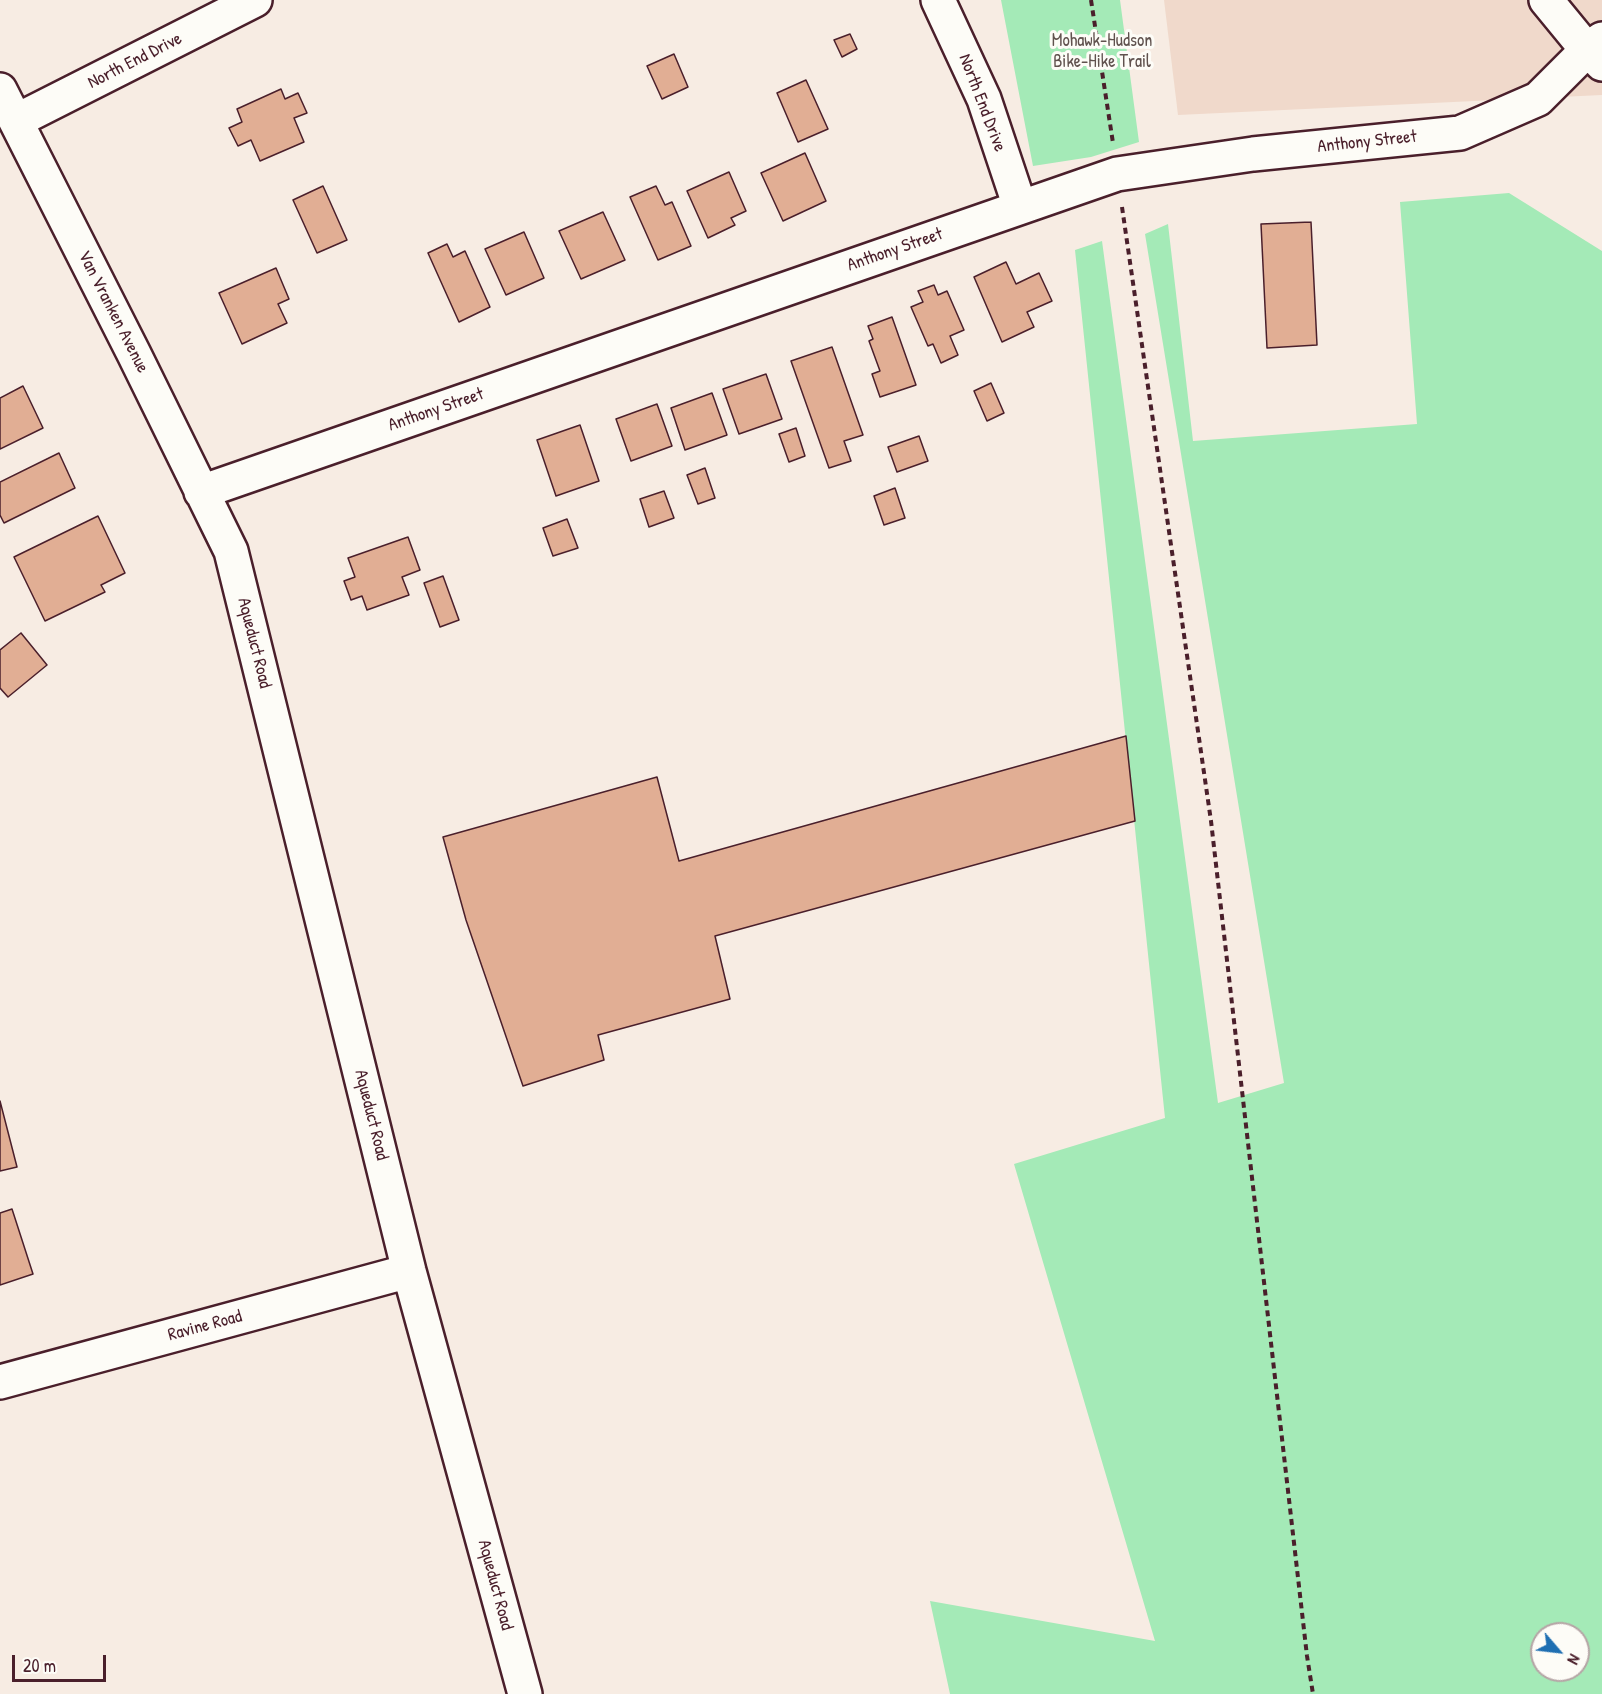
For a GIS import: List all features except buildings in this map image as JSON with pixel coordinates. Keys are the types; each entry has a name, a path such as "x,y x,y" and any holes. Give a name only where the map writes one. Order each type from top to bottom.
{"street":[{"name":"North End Drive","path":"16,121 255,0"},
{"name":"North End Drive","path":"938,0 984,99 1020,207"},
{"path":"1546,0 1597,51"},
{"name":"Anthony Street","path":"201,492 1118,174 1253,154 1460,133 1538,99 1597,51"},
{"name":"Van Vranken Avenue","path":"0,90 224,535"},
{"name":"Aqueduct Road","path":"224,535 231,551 409,1271 525,1694"},
{"name":"Ravine Road","path":"0,1382 409,1271"}],"path":[{"path":"1091,0 1114,153"},
{"path":"1122,202 1211,821 1313,1694"}],"shaded area":[{"path":"1164,0 1602,0 1602,95 1178,115"}],"green space":[{"name":"Mohawk-Hudson Bike-Hike Trail","path":"1001,0 1120,0 1139,142 1091,157 1033,166"},
{"path":"1509,193 1602,251 1602,1694 950,1694 930,1601 1155,1641 1014,1164 1165,1118 1075,250 1102,241 1218,1103 1284,1083 1145,234 1168,224 1193,441 1417,424 1400,202"}]}
